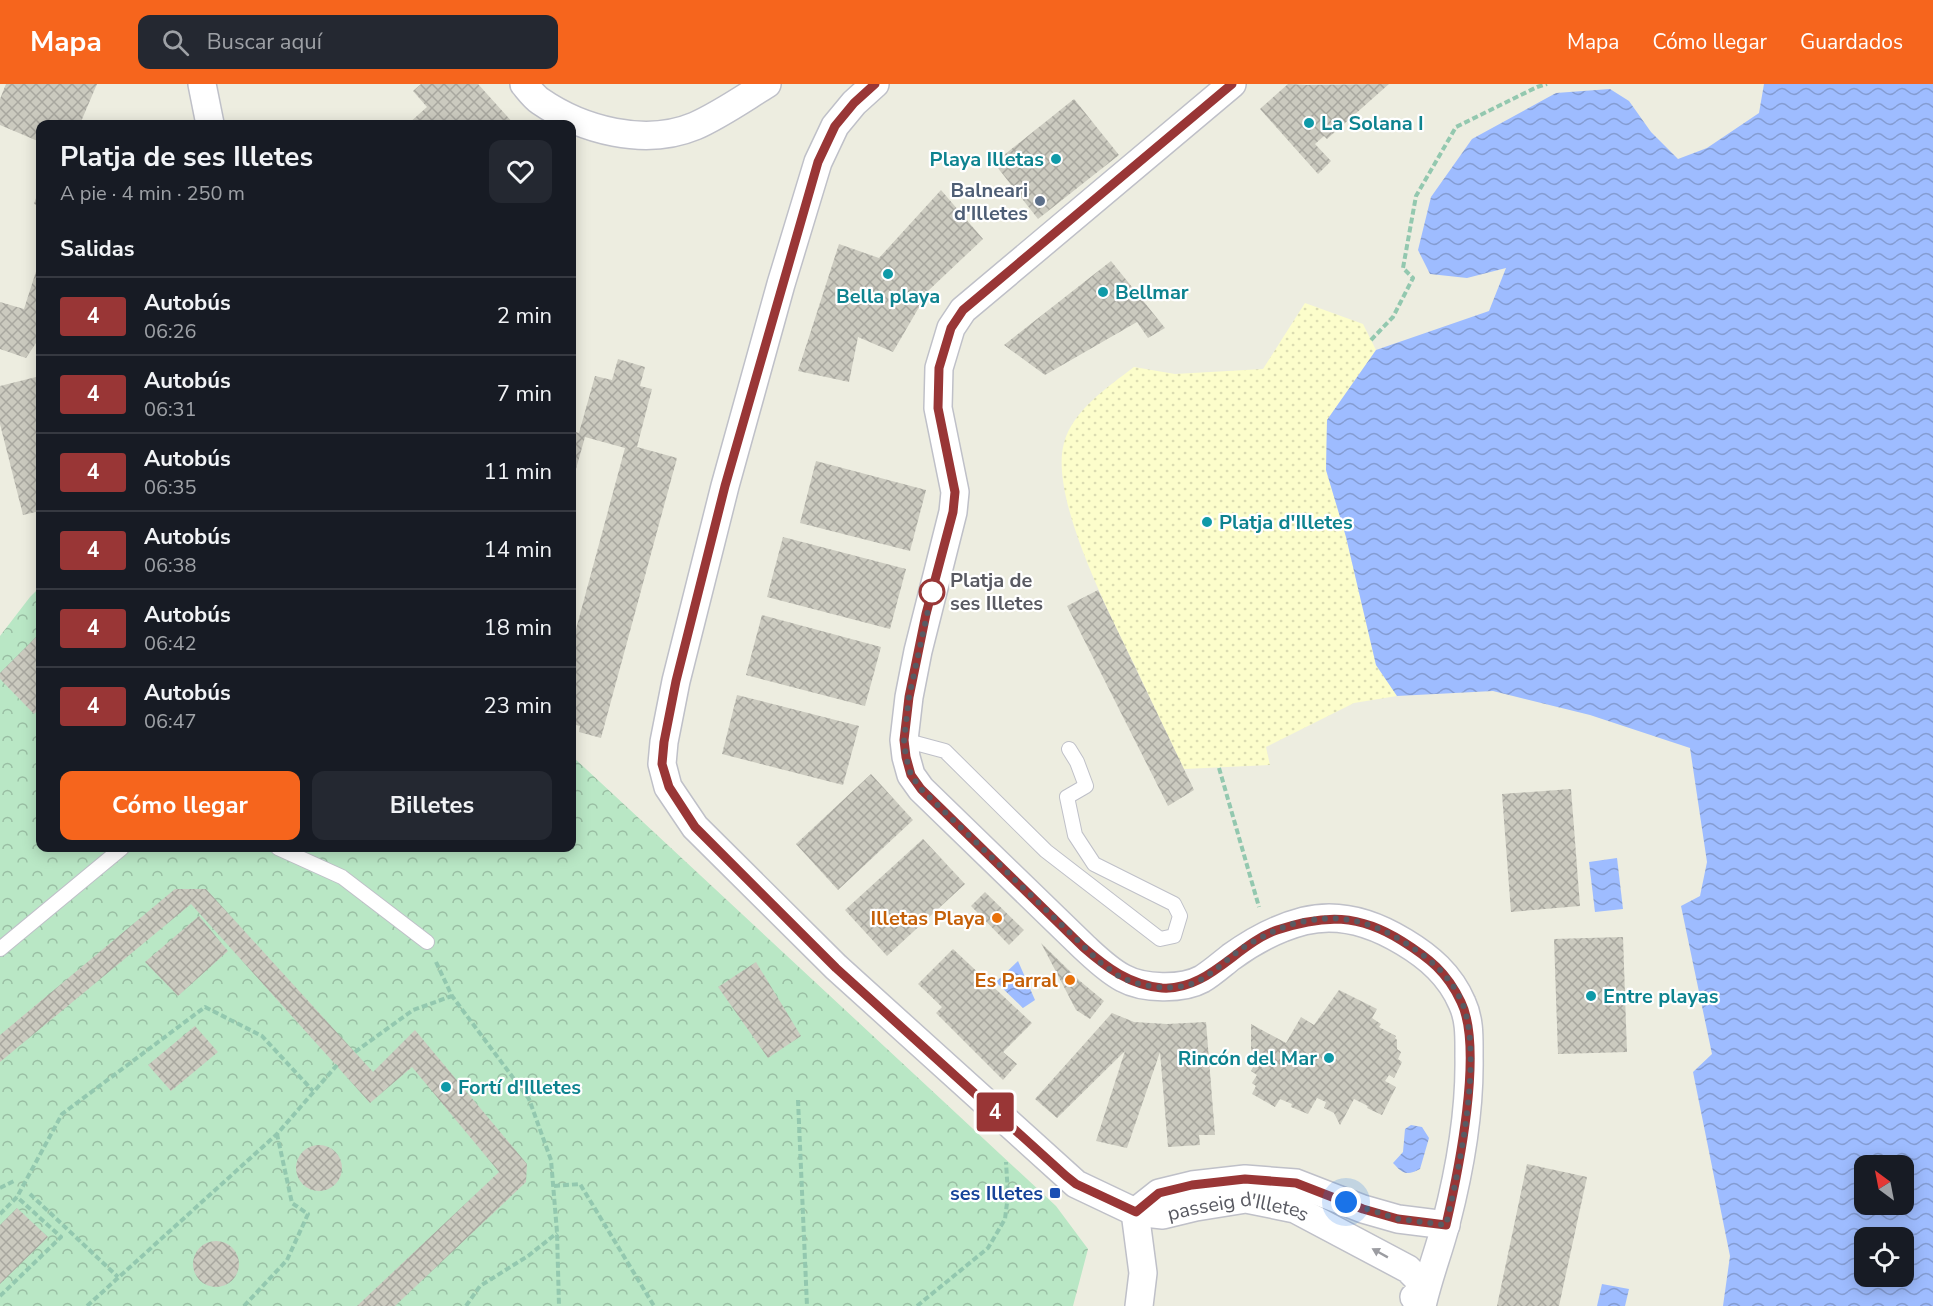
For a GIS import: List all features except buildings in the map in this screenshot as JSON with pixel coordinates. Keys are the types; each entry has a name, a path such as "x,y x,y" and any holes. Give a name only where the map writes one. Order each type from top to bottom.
{"street":[{"path":"202,84 209,120"},
{"path":"524,84 538,100 567,116 600,129 629,135 663,134 694,126 767,84"},
{"name":"passeig d'Illetes","path":"875,84 854,103 835,126 818,162 725,486 676,681 662,764 669,787 695,827 836,968 1076,1184 1136,1212 1163,1215 1196,1206 1246,1199 1295,1209 1408,1269 1424,1297"},
{"path":"1232,84 963,310 951,328 939,368 938,408 955,492 953,512 920,642 909,697 904,740 906,757 911,775 921,789 1083,947 1102,964 1125,979 1163,988 1188,985 1202,979 1245,947 1274,931 1305,921 1332,918 1360,921 1388,932 1422,953 1439,968 1462,1003 1469,1023 1470,1077 1465,1124 1446,1225 1424,1297 1404,1306"},
{"name":"passeig d'Illetes","path":"1136,1212 1159,1193 1192,1185 1245,1179 1296,1183 1363,1209 1398,1219 1446,1225"},
{"path":"1136,1212 1143,1273 1139,1306"}],"lane":[{"path":"904,740 945,751 1046,851 1160,939 1174,936 1180,916 1174,904 1094,864 1075,835 1067,797 1086,786 1077,762 1069,749"},
{"path":"0,949 117,852"},
{"path":"287,852 342,877 427,942"}],"path":[{"path":"1371,340 1394,317 1413,278 1403,268 1416,196 1456,127 1547,84"},
{"path":"1219,768 1260,910"},
{"path":"427,942 452,996 529,1099 551,1160 557,1232 559,1306"},
{"path":"355,1052 413,1010 452,996"},
{"path":"0,1214 17,1197 62,1114 205,1007 262,1035 313,1091"},
{"path":"87,1306 277,1134 337,1065"},
{"path":"798,1100 807,1306"},
{"path":"244,1306 287,1260 308,1214 292,1203 277,1134"},
{"path":"917,1306 988,1248 1005,1219 1008,1195 1006,1156"},
{"path":"0,1188 16,1180"},
{"path":"554,1186 580,1184 654,1306"},
{"path":"30,1194 118,1277"},
{"path":"0,1296 61,1237 17,1197"},
{"path":"466,1306 480,1286 528,1256 557,1232"}],"green space":[{"name":"Fortí d'Illetes","path":"36,591 36,852 576,852 576,760 1056,1206 1088,1249 1073,1306 0,1306 0,636"}],"sand":[{"name":"Platja d'Illetes","path":"1305,303 1363,324 1376,350 1327,420 1326,470 1346,537 1376,665 1397,696 1354,703 1266,747 1270,765 1184,769 1110,615 1084,554 1065,493 1062,466 1064,443 1075,420 1083,410 1134,367 1175,374 1263,369"}],"water":[{"path":"1764,84 1933,84 1933,1306 1723,1306 1730,1256 1693,1072 1712,1054 1681,906 1700,896 1707,862 1690,748 1590,715 1493,691 1397,696 1376,665 1346,537 1326,470 1327,420 1376,350 1489,311 1506,268 1467,278 1430,274 1418,250 1431,197 1472,139 1556,93 1610,89 1629,101 1651,132 1678,159 1707,148 1759,113"},
{"path":"1617,858 1623,909 1595,912 1589,862"},
{"path":"1018,961 1035,1000 1023,1008 996,982"},
{"path":"1411,1125 1422,1127 1429,1138 1420,1169 1408,1173 1403,1172 1393,1163 1403,1152 1405,1129"},
{"path":"1602,1284 1629,1289 1625,1306 1597,1306"}],"bus line":[{"name":"4","path":"875,84 854,103 835,126 818,162 781,284 725,486 676,681 662,764 669,787 695,827 836,968 1076,1184 1136,1212 1159,1193 1192,1185 1245,1179 1296,1183 1363,1209 1398,1219 1446,1225 1464,1133 1470,1077 1469,1023 1452,985 1439,968 1422,953 1388,932 1360,921 1332,918 1305,921 1274,931 1245,947 1202,979 1188,985 1163,988 1125,979 1102,964 1083,947 921,789 911,775 906,757 904,740 909,697 926,614 953,512 955,492 938,408 939,368 951,328 963,310 1232,84"}],"place":[{"name":"La Solana I","path":"1309,123"},
{"name":"Playa Illetas","path":"1056,159"},
{"name":"Balneari d'Illetes","path":"1040,201"},
{"name":"Bella playa","path":"888,274"},
{"name":"Bellmar","path":"1103,292"},
{"name":"Platja d'Illetes","path":"1207,522"},
{"name":"Platja de ses Illetes","path":"932,592"},
{"name":"Illetas Playa","path":"997,918"},
{"name":"Es Parral","path":"1070,980"},
{"name":"Entre playas","path":"1591,996"},
{"name":"Rincón del Mar","path":"1329,1058"},
{"name":"Fortí d'Illetes","path":"446,1087"},
{"name":"ses Illetes","path":"1055,1193"}],"route":[{"path":"932,592 909,697 904,740 911,775 921,789 1102,964 1125,979 1163,988 1188,985 1202,979 1245,947 1274,931 1305,921 1332,918 1360,921 1388,932 1422,953 1439,968 1452,985 1469,1023 1470,1077 1464,1133 1446,1225 1398,1219 1346,1202"}]}
